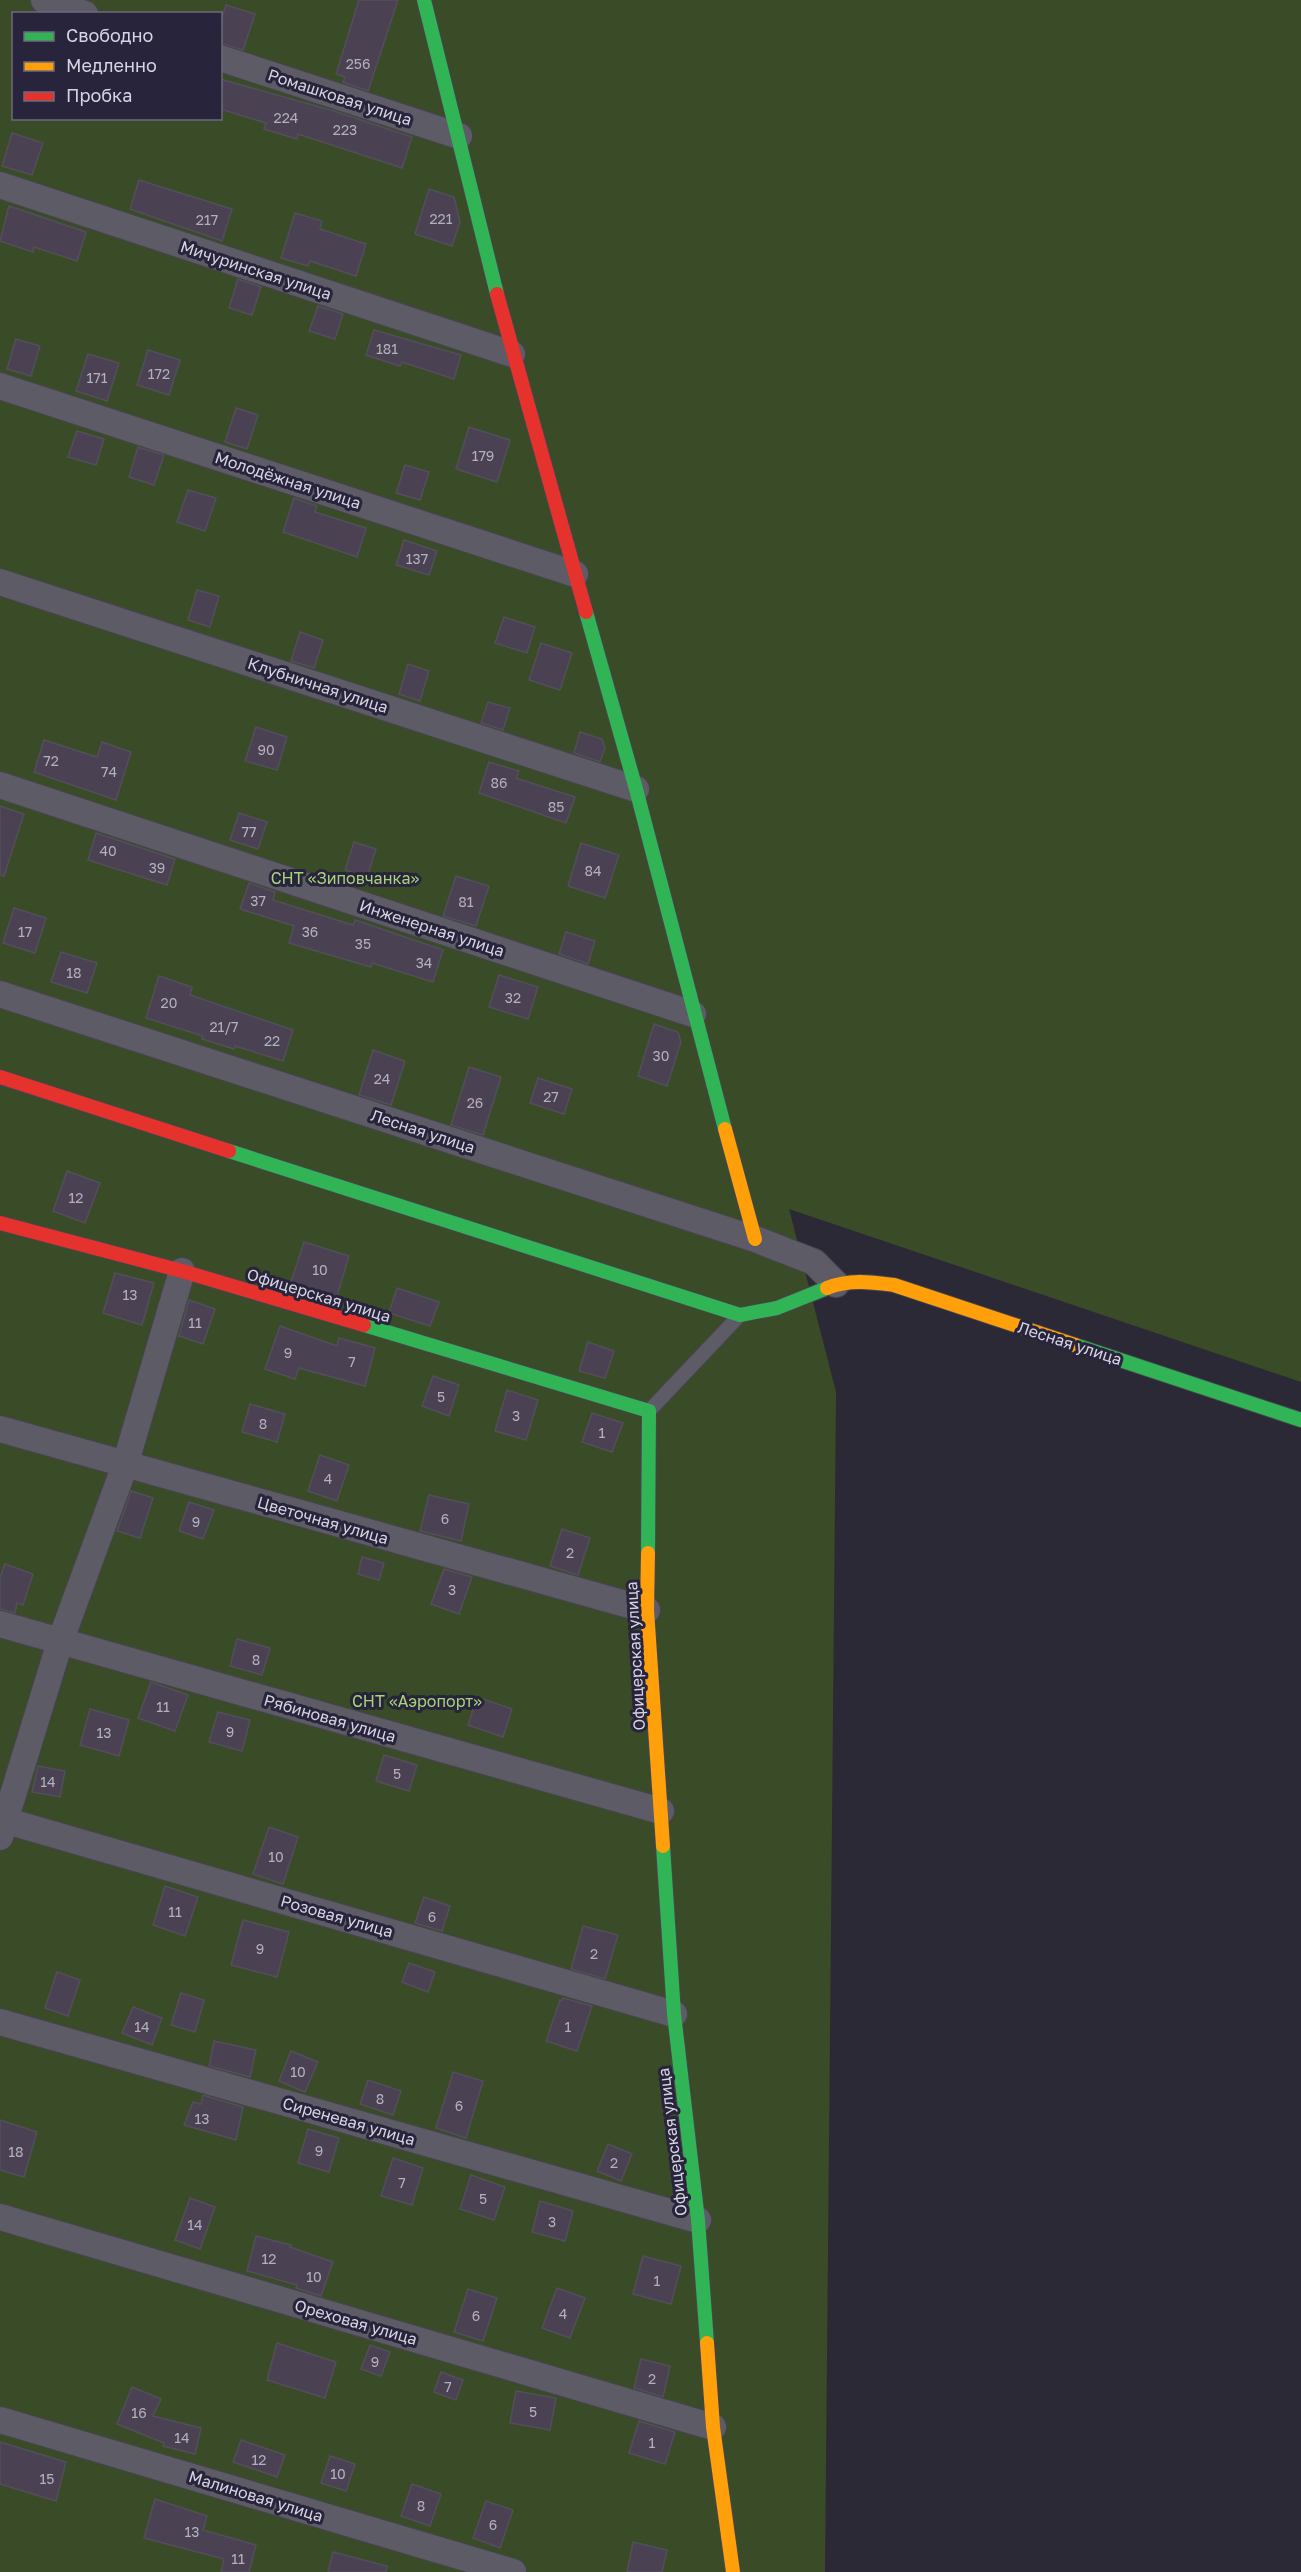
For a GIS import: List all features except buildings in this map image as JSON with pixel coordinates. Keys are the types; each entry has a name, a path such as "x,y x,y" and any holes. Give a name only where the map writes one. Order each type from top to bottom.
{"street":[{"path":"44,0 79,12"},
{"path":"424,0 512,354 636,789 693,1014 755,1239"},
{"name":"Ромашковая улица","path":"222,59 459,136"},
{"name":"Мичуринская улица","path":"0,185 512,354"},
{"name":"Молодёжная улица","path":"0,386 575,574"},
{"name":"Клубничная улица","path":"0,582 636,789"},
{"name":"Инженерная улица","path":"0,785 693,1014"},
{"name":"Лесная улица","path":"0,994 755,1239 814,1262 837,1284"},
{"name":"Лесная улица","path":"0,1077 740,1315 777,1308 837,1284 865,1281 894,1285 1301,1420"},
{"name":"Офицерская улица","path":"0,1223 182,1271 650,1411 647,1610 674,2014 698,2220 713,2427 733,2572"},
{"path":"2,1826 60,1642 125,1465 182,1271"},
{"name":"Цветочная улица","path":"0,1429 647,1610"},
{"name":"Рябиновая улица","path":"0,1624 661,1811"},
{"name":"Розовая улица","path":"2,1826 674,2014"},
{"name":"Сиреневая улица","path":"0,2022 698,2220"},
{"name":"Ореховая улица","path":"0,2217 713,2427"},
{"name":"Малиновая улица","path":"0,2420 513,2572"}],"lane":[{"path":"650,1411 740,1315"}],"green space":[{"path":"0,0 1301,0 1301,1382 789,1209 836,1392 825,2572 0,2572"}],"traffic: fast":[{"path":"424,0 497,294"},
{"path":"586,612 636,789 725,1129"},
{"path":"229,1151 740,1315 777,1308 827,1288"},
{"path":"364,1325 649,1411 648,1553"},
{"path":"1075,1345 1301,1420"},
{"path":"663,1846 674,2014 698,2220 707,2343"}],"traffic: slow":[{"path":"725,1129 755,1239"},
{"path":"827,1288 852,1282 894,1285 1075,1345"},
{"path":"648,1553 647,1610 663,1846"},
{"path":"707,2343 713,2427 733,2572"}],"traffic: jam":[{"path":"497,294 586,612"},
{"path":"0,1077 229,1151"},
{"path":"0,1223 182,1271 364,1325"}],"park label":[{"name":"СНТ «Зиповчанка»","path":"345,878"},
{"name":"СНТ «Аэропорт»","path":"417,1701"}]}
